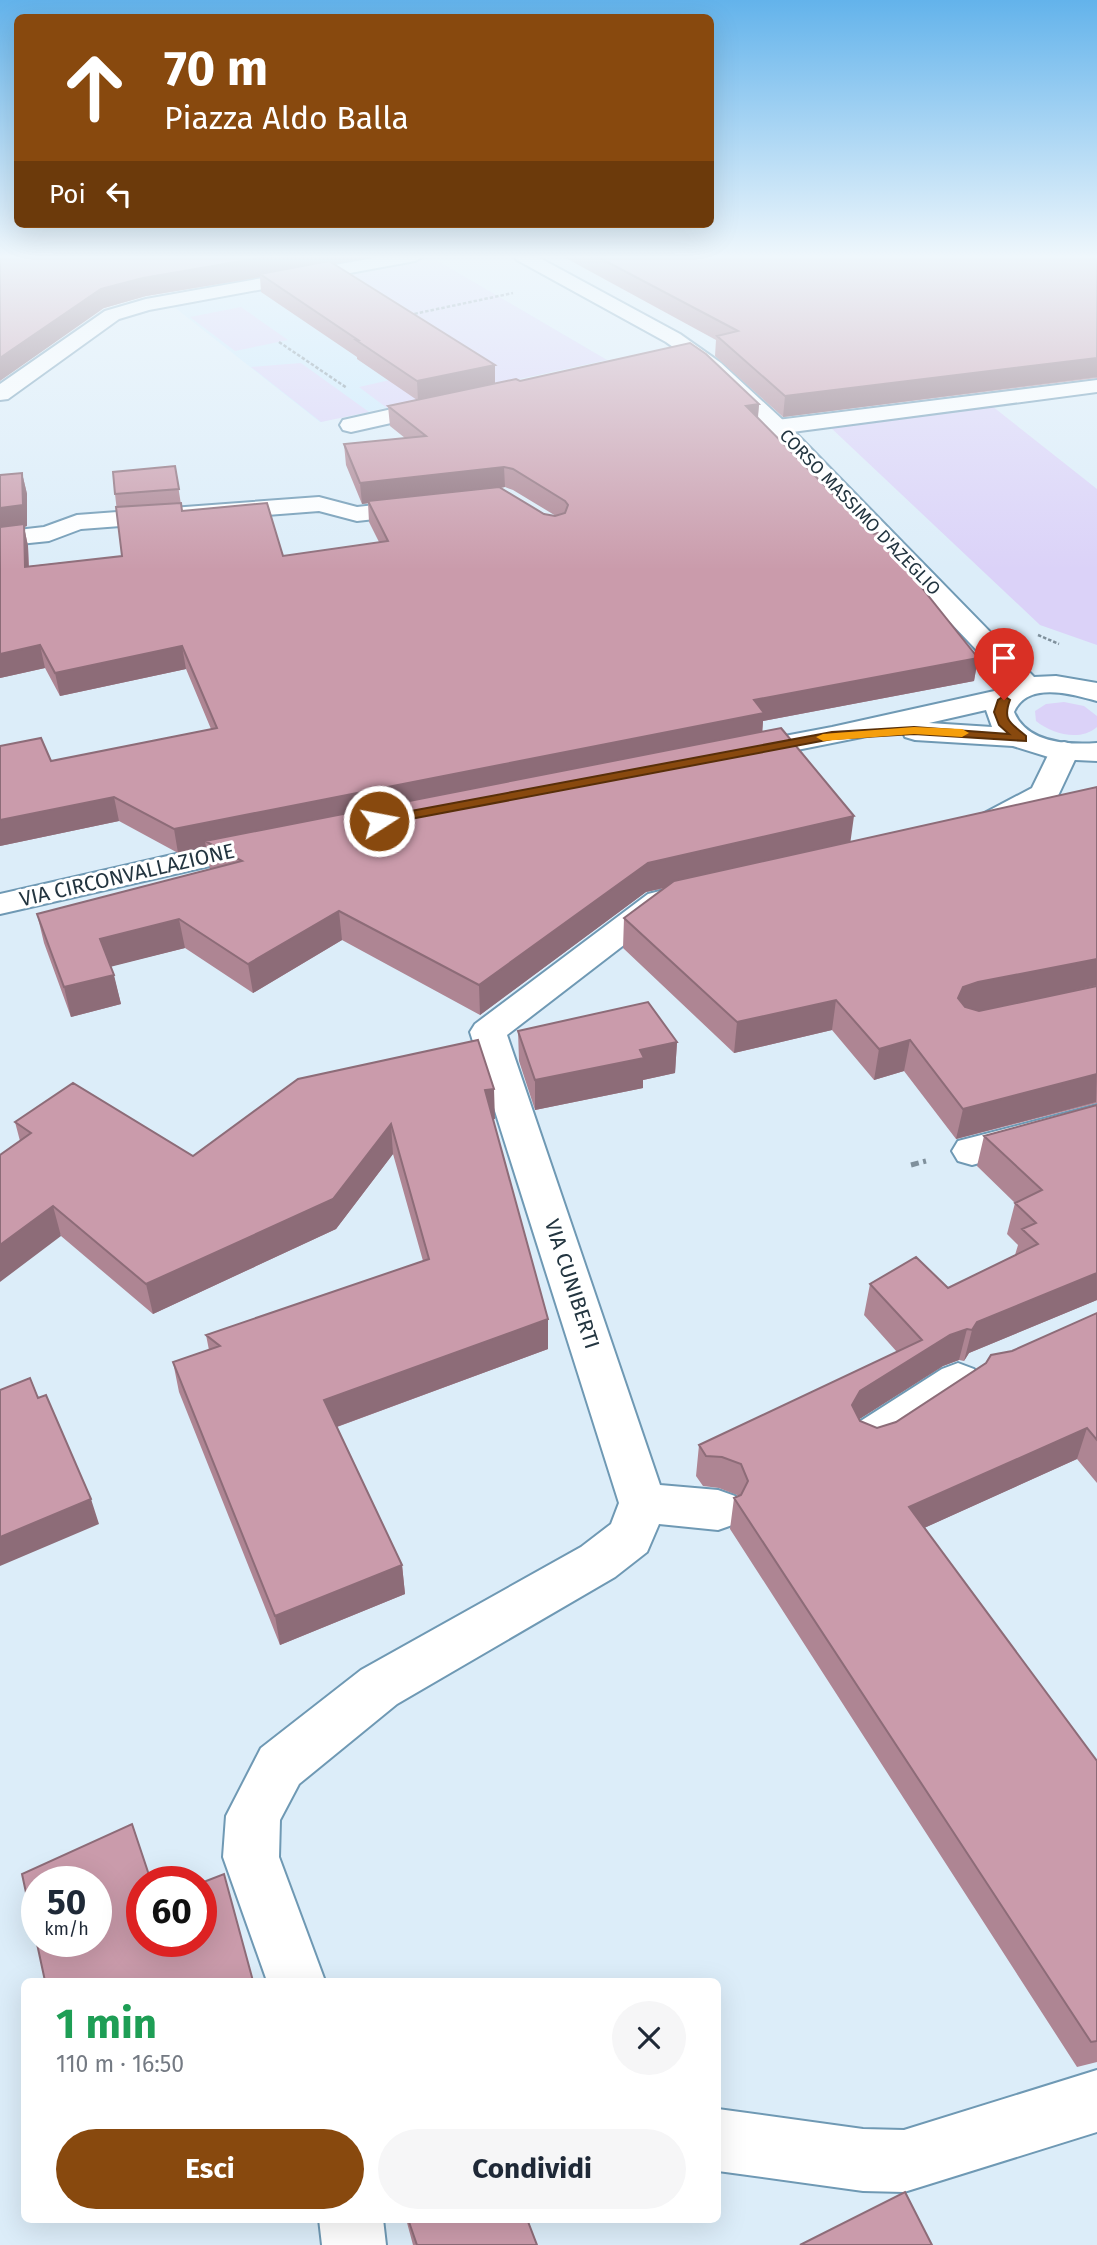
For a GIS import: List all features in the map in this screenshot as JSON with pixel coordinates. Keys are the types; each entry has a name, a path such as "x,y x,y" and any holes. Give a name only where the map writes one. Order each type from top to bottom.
{"street":[{"path":"0,394 48,361"},
{"name":"CORSO MASSIMO D'AZEGLIO","path":"704,361 777,427 964,619 1017,692"},
{"path":"777,427 1097,386"},
{"path":"351,425 456,402"},
{"path":"0,539 49,534 76,522 319,504 357,514 437,505"},
{"name":"CORSO MASSIMO D'AZEGLIO","path":"964,619 1085,689"},
{"path":"712,757 832,736 1017,692 1085,689"},
{"path":"1017,692 1001,705 1001,717 1008,729 1022,738"},
{"path":"832,736 914,731 1022,738 1064,751 1097,752"},
{"path":"958,833 992,824 1045,793 1064,751"},
{"name":"VIA CIRCONVALLAZIONE","path":"0,904 283,841"},
{"name":"VIA CUNIBERTI","path":"643,1503 488,1032 660,901 700,892"},
{"path":"972,1151 1097,1118"},
{"path":"872,1437 982,1369"},
{"path":"295,1978 251,1857 253,1815 280,1766 379,1687 598,1562 630,1537 643,1503 718,1510"},
{"path":"721,2140 863,2160 904,2161 1097,2101"},
{"path":"351,2223 354,2245"}],"path":[{"path":"307,361 348,389"}],"shaded area":[{"path":"242,361 603,361 320,422"},
{"path":"456,361 603,361 387,408 359,387 461,364"},
{"path":"301,363 369,412 321,422 251,367"},
{"path":"992,406 1097,489 1097,645 1040,625 829,426"},
{"path":"1064,702 1084,706 1097,716 1097,727 1090,732 1074,735 1058,733 1036,721 1035,711 1046,704"}],"building":[{"path":"387,361 488,361 495,365 417,381"},
{"path":"611,361 713,361 759,404 746,406 874,534 878,533 978,658 754,700 764,713 174,829 114,797 0,820 0,746 41,738 51,761 217,728 182,646 55,673 40,645 0,654 0,527 24,524 25,567 122,556 116,507 181,503 182,511 267,503 283,556 388,541 368,501 499,487 544,514 555,516 565,513 568,505 565,501 513,469 504,467 360,483 344,444 426,436 388,406 516,379 520,381"},
{"path":"745,361 1074,361 785,396"},
{"path":"175,466 179,489 115,494 113,472"},
{"path":"22,473 23,505 0,508 0,475"},
{"path":"781,728 854,816 648,863 479,985 339,911 248,964 179,919 100,939 114,975 64,987 37,914 242,861 205,841"},
{"path":"1097,787 1097,959 978,982 963,987 958,998 965,1007 979,1011 1097,986 1097,1074 963,1109 910,1040 879,1049 836,1000 737,1022 624,918 674,881"},
{"path":"648,1002 677,1042 640,1050 644,1058 535,1080 518,1031"},
{"path":"478,1040 494,1089 485,1090 548,1319 324,1400 402,1565 275,1616 173,1362 220,1346 206,1335 429,1259 391,1124 333,1199 146,1284 53,1206 0,1245 0,1155 31,1133 15,1122 73,1083 193,1156 298,1079"},
{"path":"1097,1105 1097,1273 977,1322 972,1330 950,1335 860,1391 852,1405 860,1421 877,1428 896,1422 986,1363 991,1355 1012,1351 1097,1313 1097,1440 1087,1428 909,1507 1097,1761 1097,2041 1091,2042 734,1498 741,1495 748,1481 741,1464 722,1457 706,1456 699,1445 922,1340 870,1284 916,1257 948,1288 1038,1244 1022,1229 1036,1223 1015,1203 1042,1190 984,1136"},
{"path":"30,1378 38,1398 46,1395 91,1499 0,1537 0,1390"},
{"path":"132,1824 146,1866 126,1866 126,1957 217,1957 217,1877 224,1874 252,1978 44,1978 40,1957 112,1957 112,1866 40,1866"},
{"path":"905,2192 932,2245 800,2245"},
{"path":"409,2223 529,2223 537,2245 417,2245"}],"slow traffic":[{"path":"823,737 914,731 962,733"}],"route":[{"path":"379,821 832,736 914,731 1022,738 1008,729 1003,722 1000,712 1004,700"}]}
